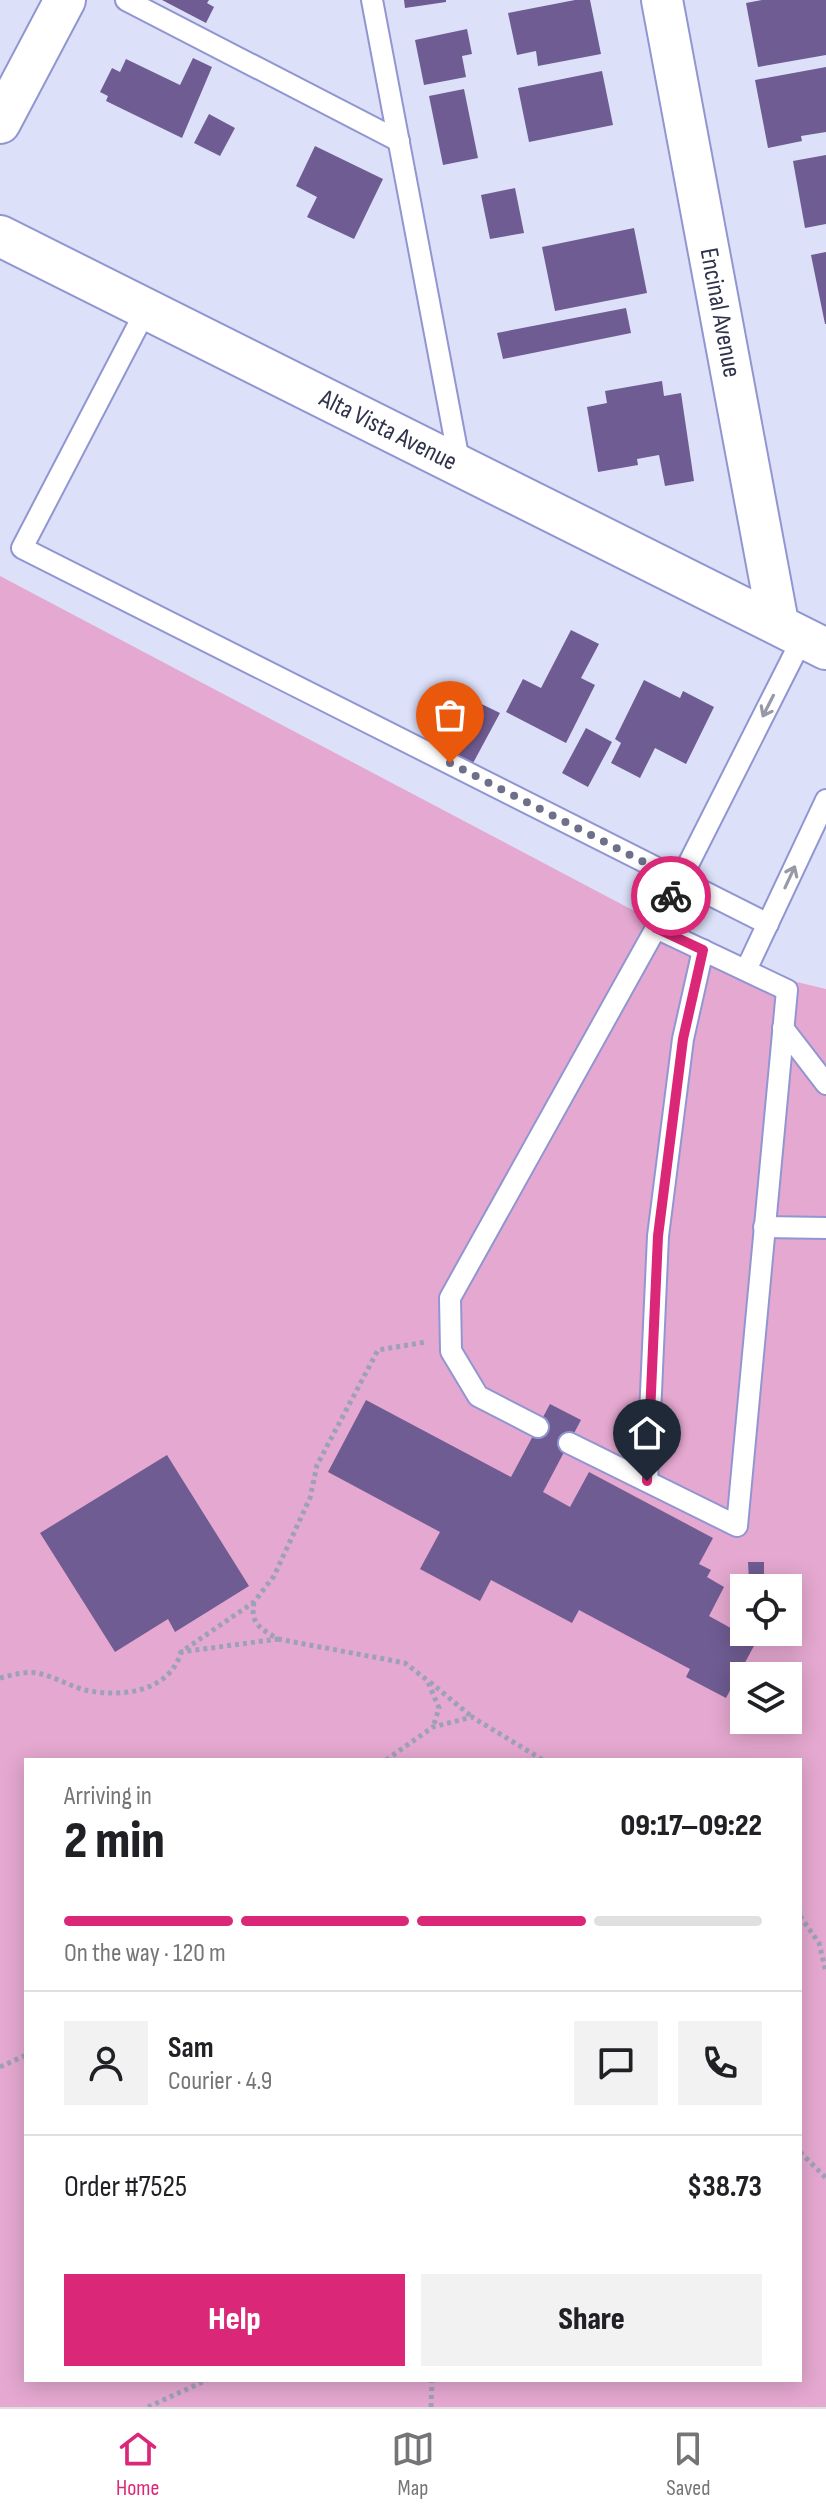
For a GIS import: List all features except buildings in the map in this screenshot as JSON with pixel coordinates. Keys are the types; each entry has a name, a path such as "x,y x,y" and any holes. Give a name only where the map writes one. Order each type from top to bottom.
{"street":[{"path":"0,123 65,0"},
{"name":"Encinal Avenue","path":"662,0 802,636"},
{"name":"Alta Vista Avenue","path":"0,236 802,636"}],"lane":[{"path":"126,0 399,141"},
{"path":"372,0 460,466"},
{"path":"146,310 22,548 768,924"},
{"path":"538,1427 478,1396 451,1351 450,1298 656,928 802,636"},
{"path":"746,970 826,800"},
{"path":"569,1443 737,1526 787,990 656,928"},
{"path":"647,1481 658,1236 683,1039 703,950"},
{"path":"783,1028 826,1084"},
{"path":"764,1227 826,1228"}],"path":[{"path":"0,1678 36,1672 83,1689 141,1690 153,1687 170,1674 181,1652 254,1602 274,1576 310,1498 317,1465 378,1350 451,1338"},
{"path":"254,1602 251,1616 255,1625 278,1639"},
{"path":"181,1652 278,1639 405,1663 472,1717 540,1758"},
{"path":"427,1680 439,1708 433,1727"},
{"path":"389,1758 433,1727 472,1717"},
{"path":"802,1919 819,1943 826,1972"},
{"path":"0,2067 24,2056"},
{"path":"802,2154 826,2178"},
{"path":"148,2407 203,2382"},
{"path":"431,2407 432,2382"}],"shaded area":[{"path":"0,576 746,970 826,989 826,2407 0,2407"}],"way so far":[{"path":"450,763 679,880 671,896"}],"route":[{"path":"647,1481 655,1366 658,1236 683,1039 703,950 656,928 671,896"}]}
